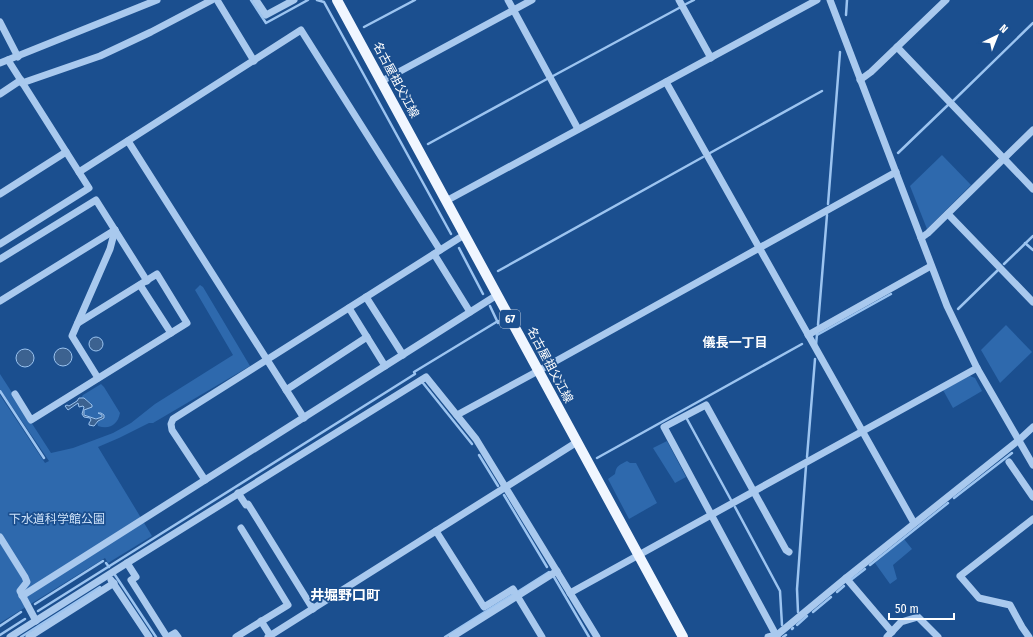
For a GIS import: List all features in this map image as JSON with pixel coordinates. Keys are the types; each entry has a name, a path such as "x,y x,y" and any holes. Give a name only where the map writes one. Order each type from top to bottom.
{"main road":[{"name":"名古屋祖父江線","path":"337,0 683,637"}],"street":[{"path":"0,63 157,0"},
{"path":"0,94 21,82 100,56 151,32 212,0"},
{"path":"217,0 254,61"},
{"path":"256,0 266,15 294,0"},
{"path":"508,0 578,129"},
{"path":"382,81 532,0"},
{"path":"680,0 711,58"},
{"path":"446,201 817,0"},
{"path":"830,0 947,306 977,368 1033,465"},
{"path":"860,80 871,72 946,0"},
{"path":"0,22 18,57"},
{"path":"79,172 301,30 437,252 470,312"},
{"path":"897,47 1033,189"},
{"path":"0,244 89,188 8,60"},
{"path":"666,82 914,523"},
{"path":"921,238 948,214 1033,130"},
{"path":"128,141 304,418"},
{"path":"0,194 66,152"},
{"path":"457,415 896,172"},
{"path":"0,259 96,200 115,230 171,333"},
{"path":"948,214 1033,302"},
{"path":"0,302 115,230"},
{"path":"98,378 72,336 110,249 115,230"},
{"path":"204,480 172,430 171,424 173,419 464,235"},
{"path":"808,335 931,266"},
{"path":"15,394 31,420 187,323 157,274 78,323"},
{"path":"22,596 497,295"},
{"path":"366,297 402,355"},
{"path":"348,308 385,366"},
{"path":"286,390 367,337"},
{"path":"570,593 977,368"},
{"path":"10,637 238,493 426,377 476,439 597,637"},
{"path":"777,636 664,427 706,405 786,550 789,552"},
{"path":"768,637 777,636 846,578 1019,440 1033,427"},
{"path":"262,621 269,636 577,442"},
{"path":"1009,462 1033,497"},
{"path":"238,493 246,505 248,504 313,609"},
{"path":"1029,637 1010,605 979,598 960,576 1033,519"},
{"path":"236,637 288,605 241,528"},
{"path":"436,531 484,607 513,589 542,637"},
{"path":"0,537 25,577 27,582 20,591 36,621"},
{"path":"127,563 136,577 131,580 168,637 175,633 178,637"},
{"path":"452,637 557,571"},
{"path":"108,575 149,637"},
{"path":"846,578 890,634 901,622 918,617 938,637"},
{"path":"29,637 114,583"}],"green space":[{"path":"942,155 971,185 927,229 910,186"},
{"name":"下水道科学館公園","path":"200,285 203,287 250,366 153,423 149,423 98,447 152,536 108,563 105,558 0,623 0,395 45,463 49,461 0,389 0,374 51,453 73,448 113,433 131,423 155,404 233,355 195,290"},
{"path":"1006,325 1032,352 1000,383 981,350"},
{"path":"970,376 975,378 982,391 953,408 943,390"},
{"path":"101,384 120,413 115,423 110,427 98,426 97,422 103,419 104,415 99,414 103,416 96,418 90,417 83,413 91,403 81,398 83,395"},
{"path":"667,441 686,477 675,483 653,448"},
{"path":"627,461 630,463 636,463 657,503 629,519 608,479 615,474 616,469 619,466"},
{"path":"904,539 912,549 893,565 897,579 890,584 875,563"}],"shaded area":[{"path":"96,337 101,339 103,344 101,349 96,351 91,349 89,344 91,339"},
{"path":"59,348 67,348 72,353 70,364 67,366 59,366 54,361 54,353"},
{"path":"21,349 29,349 34,354 32,365 29,367 21,367 16,362 16,354"},
{"path":"79,398 84,398 92,405 92,407 84,410 84,415 96,419 102,417 102,415 98,413 101,413 104,415 104,418 98,421 94,426 89,425 91,420 90,418 84,417 82,414 83,406 79,407 78,403 68,410 65,406 69,406"}],"waterway":[{"path":"251,0 266,23 308,0"},
{"path":"317,0 324,2 451,234"},
{"path":"364,27 415,0"},
{"path":"686,4 694,0"},
{"path":"846,15 847,0"},
{"path":"553,76 679,8"},
{"path":"953,101 1033,23"},
{"path":"828,204 840,52"},
{"path":"428,144 547,79"},
{"path":"710,153 822,91"},
{"path":"898,153 949,104"},
{"path":"498,271 703,157"},
{"path":"818,325 827,215"},
{"path":"1004,264 1033,236"},
{"path":"1025,243 1033,250"},
{"path":"459,248 483,294"},
{"path":"958,309 998,270"},
{"path":"817,335 891,294"},
{"path":"490,306 498,323"},
{"path":"38,611 415,374 414,372 498,321"},
{"path":"816,345 817,334"},
{"path":"597,458 802,344"},
{"path":"807,457 815,359"},
{"path":"423,383 472,444"},
{"path":"0,391 44,458"},
{"path":"687,419 731,500"},
{"path":"954,498 1012,453"},
{"path":"479,455 498,486"},
{"path":"798,612 797,589 806,466"},
{"path":"504,495 547,567"},
{"path":"870,565 948,503"},
{"path":"735,507 780,591 782,625"},
{"path":"35,604 103,561"},
{"path":"106,563 109,567"},
{"path":"852,579 865,569"},
{"path":"519,591 549,572"},
{"path":"115,575 156,637"},
{"path":"554,577 589,637"},
{"path":"837,592 844,586"},
{"path":"21,637 100,587"},
{"path":"445,637 512,595"},
{"path":"813,612 831,597"},
{"path":"0,626 21,612"},
{"path":"797,625 807,616"},
{"path":"0,635 25,619"}],"district":[{"name":"儀長一丁目","path":"735,342"},
{"name":"井堀野口町","path":"345,595"}]}
